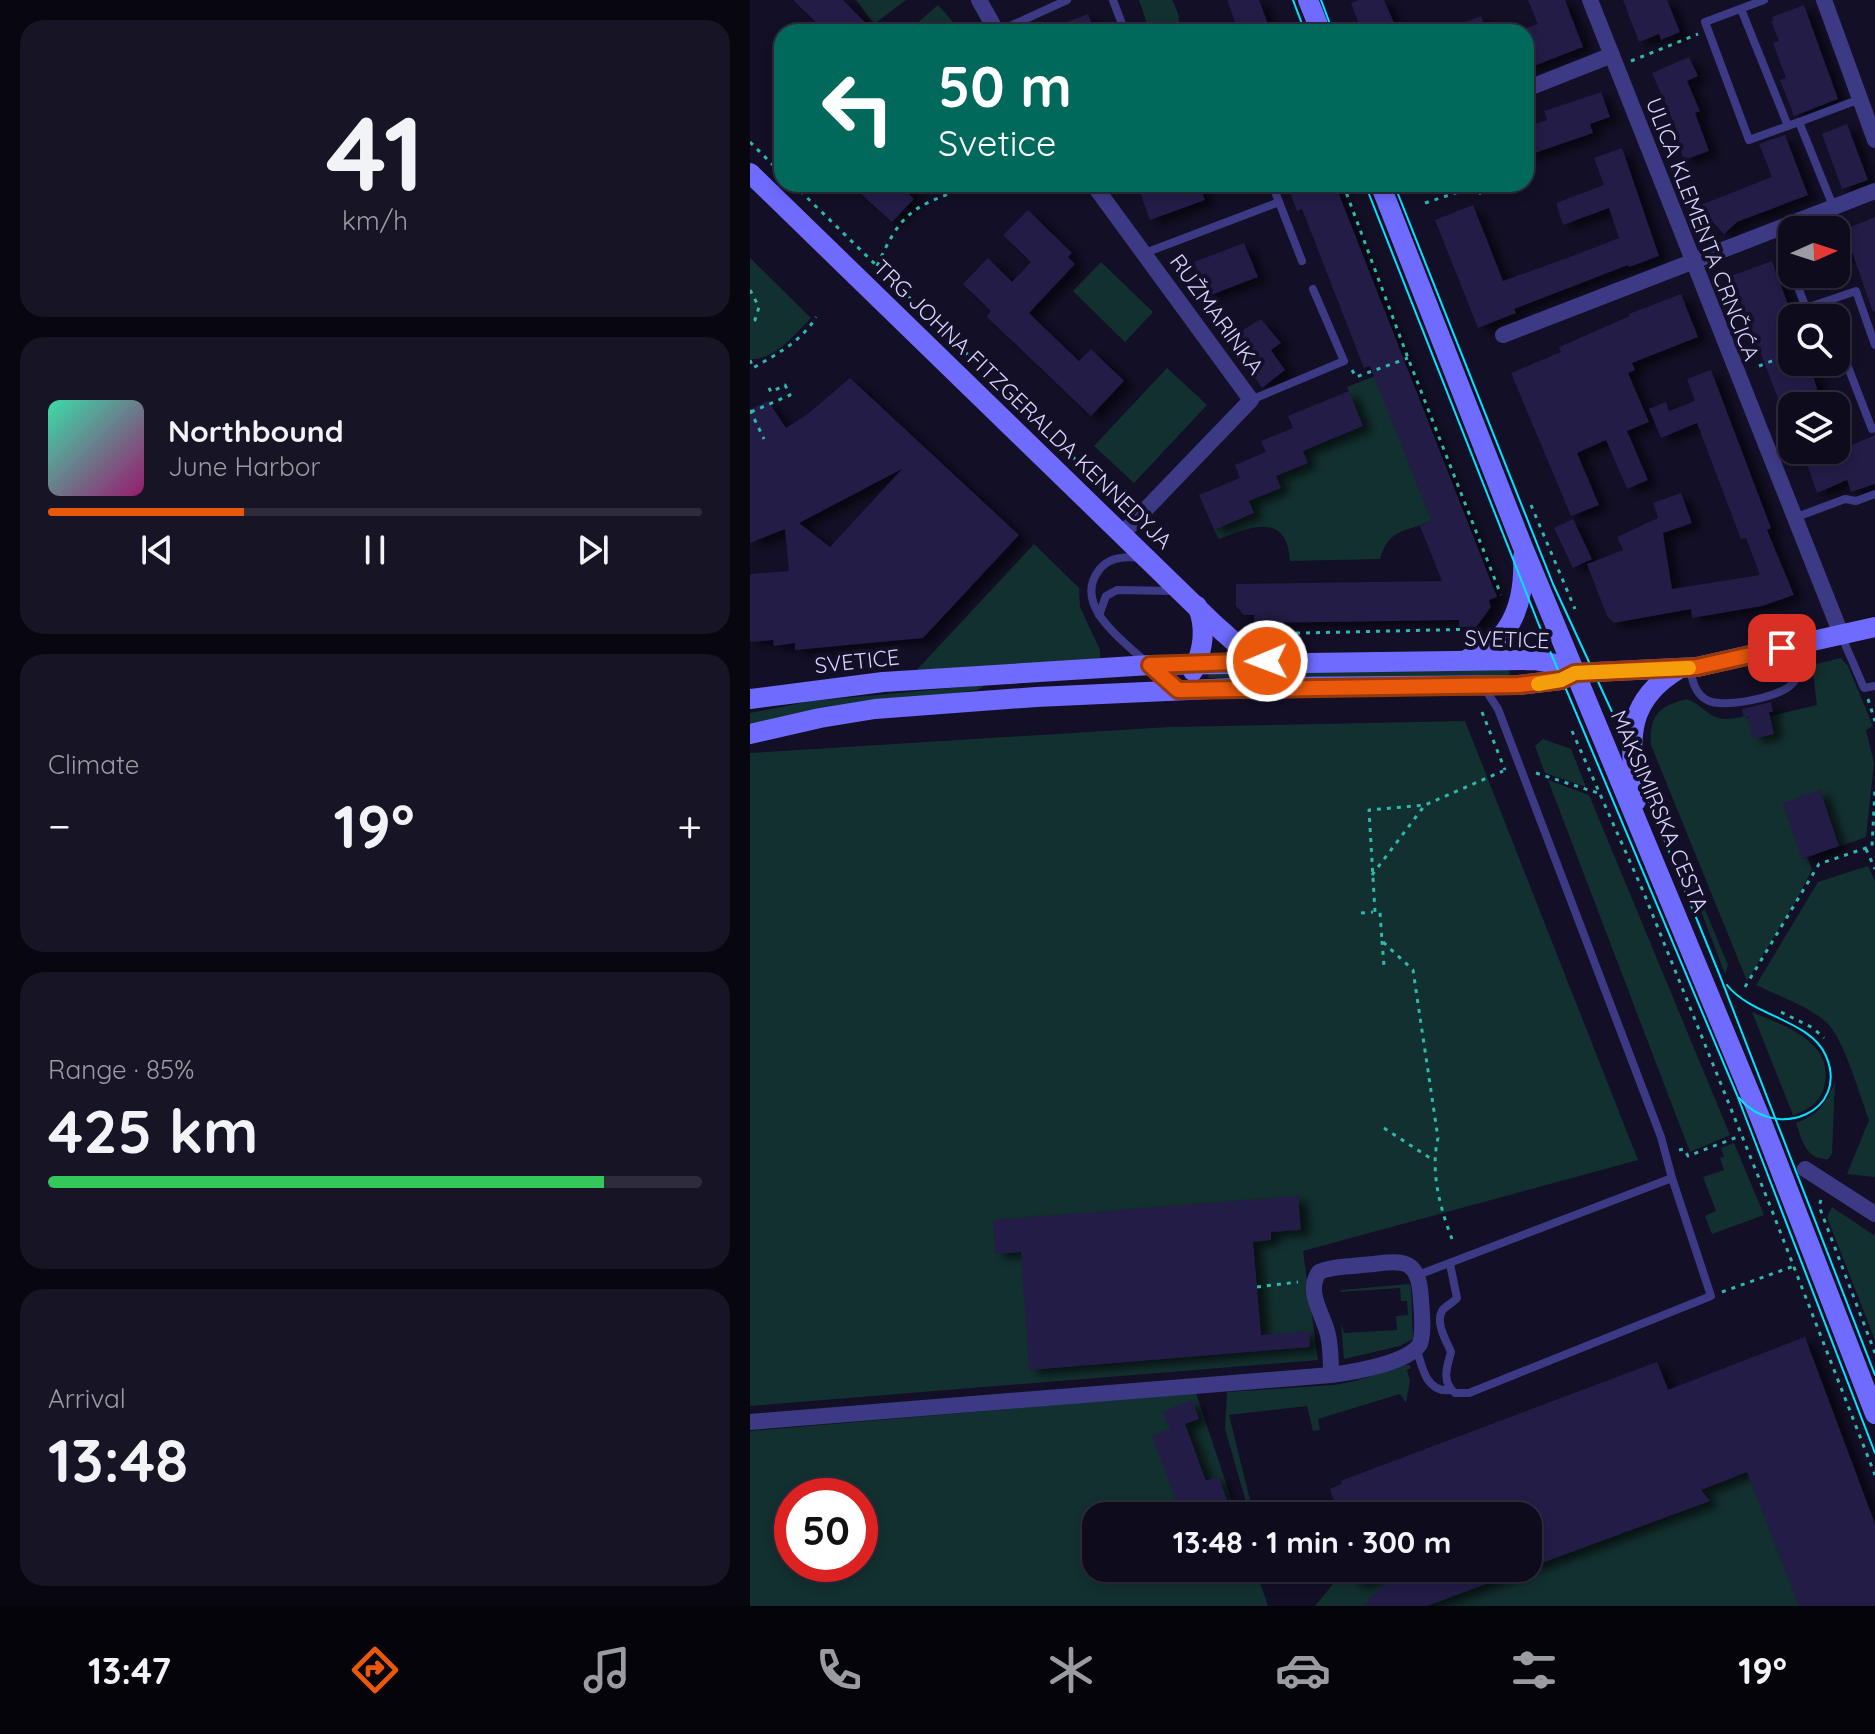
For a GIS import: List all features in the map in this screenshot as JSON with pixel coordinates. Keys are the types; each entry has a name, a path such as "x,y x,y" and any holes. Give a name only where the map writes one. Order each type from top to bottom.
{"main road":[{"path":"1308,0 1318,24"},
{"name":"TRG JOHNA FITZGERALDA KENNEDYJA","path":"750,173 1241,648 1267,661"},
{"name":"MAKSIMIRSKA CESTA","path":"1383,192 1522,545 1759,1115 1875,1414"},
{"path":"1462,661 1495,643 1510,625 1519,606 1523,586 1522,545"},
{"path":"1178,690 1197,663 1203,632 1202,615 1192,600"},
{"path":"1575,673 1684,668 1875,627"},
{"name":"SVETICE","path":"750,699 883,682 1197,663 1544,661 1562,665 1575,673"},
{"path":"1639,824 1632,749 1633,722 1651,690 1684,668"},
{"name":"SVETICE","path":"750,734 875,709 1036,697 1178,690 1545,683 1575,673"}],"street":[{"path":"979,0 992,24"},
{"name":"ULICA KLEMENTA CRNČIĆA","path":"1590,0 1841,634"},
{"path":"1824,0 1875,140"},
{"path":"1534,86 1614,61"},
{"path":"1503,335 1875,191"},
{"name":"RUŽMARINKA","path":"1099,192 1251,400 1123,533"},
{"path":"1805,1169 1875,1214"},
{"path":"750,1422 1331,1375 1365,1369 1417,1350 1422,1337 1418,1275 1414,1269 1403,1263 1330,1268 1319,1272 1315,1278 1315,1296 1327,1332 1331,1375"}],"lane":[{"path":"1014,24 1067,0"},
{"path":"1113,0 1122,24"},
{"path":"1764,0 1705,22 1749,140 1860,99"},
{"path":"1741,9 1788,126"},
{"path":"1799,122 1833,206"},
{"path":"1275,192 1302,261"},
{"path":"1145,253 1279,202"},
{"path":"1251,400 1344,361 1313,289"},
{"path":"1818,304 1856,291 1875,345"},
{"path":"1850,372 1872,429 1875,428"},
{"path":"1794,518 1845,499 1856,501 1875,494"},
{"path":"1154,564 1135,557 1122,557 1105,563 1093,582 1093,600 1099,616 1178,690"},
{"path":"1099,616 1106,596 1117,590 1153,589 1192,600"},
{"path":"1841,634 1864,688 1875,686"},
{"path":"1684,668 1696,690 1707,701 1723,704 1752,699 1788,688 1797,677 1811,641"},
{"path":"1417,1350 1432,1386 1441,1391 1469,1393 1711,1296 1661,1137 1498,709 1482,685"},
{"path":"1418,1275 1672,1178"},
{"path":"1450,1264 1457,1298 1442,1311 1440,1317 1440,1326 1451,1352 1446,1370 1450,1390"}],"path":[{"path":"1614,61 1708,30"},
{"path":"750,142 774,166"},
{"path":"801,192 1130,513"},
{"path":"877,266 902,220 933,199 954,192"},
{"path":"1346,192 1503,604"},
{"path":"1425,203 1459,192"},
{"path":"1480,192 1483,199"},
{"path":"750,290 759,307 755,320 750,324"},
{"path":"750,360 753,368 783,350 809,330 816,317"},
{"path":"1344,361 1356,377 1408,358"},
{"path":"1759,366 1778,359"},
{"path":"764,439 751,411 790,395 785,385 771,392 767,384"},
{"path":"1531,505 1575,609"},
{"path":"1247,634 1470,631 1487,627"},
{"path":"1864,688 1875,721"},
{"path":"1482,712 1503,771"},
{"path":"1572,731 1643,891 1875,1475"},
{"path":"1530,765 1536,773 1601,794"},
{"path":"1375,912 1369,810 1425,805 1512,767"},
{"path":"1745,987 1819,864 1872,846 1875,790"},
{"path":"1372,875 1425,805"},
{"path":"1866,849 1875,869"},
{"path":"1361,913 1380,912 1384,966"},
{"path":"1382,941 1413,970 1438,1138 1433,1160 1452,1239"},
{"path":"1781,1012 1813,1028 1824,1038"},
{"path":"1384,1128 1433,1160"},
{"path":"1671,1152 1684,1149 1688,1156 1741,1135"},
{"path":"1822,1195 1819,1206 1875,1353"},
{"path":"1721,1292 1794,1266"},
{"path":"1257,1287 1301,1282"}],"green space":[{"path":"856,0 906,0 874,24"},
{"path":"1139,0 1172,0 1178,24 1147,24"},
{"path":"938,5 955,24 916,24"},
{"path":"750,258 811,318 776,351 750,359"},
{"path":"1101,262 1153,312 1125,342 1073,291"},
{"path":"1167,368 1207,405 1134,483 1094,446"},
{"path":"1375,376 1432,521 1393,536 1380,559 1290,561 1282,535 1265,527 1243,530 1219,539 1214,530 1254,513 1249,501 1280,488 1276,476 1307,463 1303,451 1363,426 1347,387"},
{"path":"1034,544 1079,588 1080,607 1100,650 1100,660 912,675"},
{"path":"1841,658 1848,666 1873,726 1866,730 1874,763 1866,837 1839,847 1820,790 1802,859 1807,857 1812,869 1747,981 1651,745 1654,719 1669,705 1687,699 1718,718 1744,716 1774,734 1770,716 1817,705 1813,672 1816,664"},
{"path":"1509,669 1510,675 1209,678 1208,674"},
{"path":"984,685 977,690 750,724 750,713 812,701"},
{"path":"1465,721 1638,1160 1303,1251 1318,1360 750,1406 750,753 1169,727"},
{"path":"1543,739 1571,749 1586,787 1545,773 1535,746"},
{"path":"1548,780 1589,795 1730,1135 1690,1152"},
{"path":"1681,859 1686,864 1728,965 1725,974"},
{"path":"1868,866 1875,881 1875,1177 1847,1174 1869,1120 1845,1054 1833,1031 1812,1012 1756,985 1818,882"},
{"path":"1752,1012 1792,1030 1815,1047 1826,1071 1822,1093 1812,1106 1793,1115"},
{"path":"1835,1081 1832,1154 1828,1159 1810,1153 1796,1123 1821,1108"},
{"path":"1734,1143 1764,1215 1712,1234 1705,1216 1716,1211 1703,1177 1724,1170 1721,1148"},
{"path":"1832,1207 1875,1236 1875,1340 1827,1217"},
{"path":"1409,1284 1413,1339 1400,1346 1344,1359 1341,1323 1344,1333 1397,1330 1396,1316 1408,1315 1407,1301 1401,1301 1400,1288 1341,1290"},
{"path":"1805,1337 1875,1524 1875,1606 1315,1606 1335,1582 1542,1582 1542,1502 1335,1502 1330,1489 1342,1484 1341,1481 1657,1362 1669,1390"},
{"path":"1405,1365 1411,1368 1407,1370 1410,1381 1406,1403 1400,1394 1318,1419 1320,1430 1313,1431 1307,1406 1229,1415 1251,1502 1246,1502 1225,1429 1227,1392 1355,1381"},
{"path":"1196,1393 1232,1502 1082,1502 1082,1582 1260,1582 1268,1606 750,1606 750,1431"}],"building":[{"path":"793,0 843,0 867,24 818,24"},
{"path":"1227,0 1259,0 1268,24 1236,24"},
{"path":"1384,0 1394,24 1359,24 1351,3"},
{"path":"1528,0 1565,0 1583,47 1534,66 1534,25 1538,24"},
{"path":"1623,0 1667,0 1680,32 1661,40 1659,34 1639,42"},
{"path":"1804,5 1838,99 1794,116 1780,80 1786,78 1773,43 1779,41 1771,21 1774,20 1772,17"},
{"path":"1088,14 1092,24 1062,24"},
{"path":"1481,16 1484,24 1460,24"},
{"path":"1689,57 1698,76 1687,81 1700,111 1695,113 1709,151 1684,160 1675,137 1679,135 1652,73"},
{"path":"1601,92 1610,117 1590,124 1593,133 1534,153 1534,124 1547,120 1544,111"},
{"path":"1847,124 1868,180 1842,189 1822,134"},
{"path":"1785,135 1808,195 1737,222 1724,234 1698,206 1772,177 1759,144"},
{"path":"1622,148 1659,256 1514,309 1516,313 1478,328 1435,220 1473,205 1503,281 1570,257 1619,238 1609,208 1563,225 1556,203 1604,185 1594,158"},
{"path":"859,192 909,192 914,199 892,222"},
{"path":"1140,192 1202,192 1205,200 1150,220"},
{"path":"1290,192 1338,192 1497,597 1489,600 1491,607 1476,627 1459,627 1459,620 1254,623 1254,615 1244,615 1236,606 1236,584 1442,581 1420,526 1432,521 1370,366 1364,368 1302,209 1297,211"},
{"path":"1028,210 1072,253 1068,257 1075,264 1029,313 1079,361 1091,349 1124,381 1091,416 987,317 991,311 963,284 988,258 1012,282 1031,262 1003,235"},
{"path":"1875,217 1873,312 1850,253 1850,227"},
{"path":"1244,243 1258,277 1208,296 1194,262"},
{"path":"1772,261 1778,288 1782,288 1788,304 1778,304 1778,376 1813,376 1818,392 1778,392 1778,398 1731,276"},
{"path":"1681,294 1698,337 1632,363 1635,370 1628,373 1649,422 1627,431 1648,480 1627,489 1606,440 1577,453 1599,505 1571,516 1511,373 1561,352 1559,347 1629,314"},
{"path":"1261,319 1281,343 1271,350 1285,370 1262,388 1228,339"},
{"path":"1711,370 1771,528 1767,530 1794,595 1762,606 1692,618 1691,609 1614,623 1607,616 1587,564 1623,550 1617,537 1658,518 1653,503 1681,493 1692,523 1663,533 1672,589 1760,575 1746,538 1741,539 1697,423 1661,438 1649,409 1666,402 1669,411 1695,401 1687,379"},
{"path":"850,378 1019,535 923,638 795,650 795,643 774,646 773,640 750,642 750,574 789,571 785,529 750,543 750,410 768,401 786,428","holes":["902,469 830,547 799,523"]},
{"path":"1349,391 1363,426 1303,451 1308,463 1276,476 1281,488 1249,501 1254,513 1214,530 1199,495 1240,478 1235,465 1266,452 1261,441 1293,428 1288,416"},
{"path":"1875,435 1875,484 1851,492 1847,480 1817,493 1807,464 1850,464 1850,446"},
{"path":"1573,519 1592,559 1573,568 1554,528"},
{"path":"1771,702 1773,712 1769,712 1774,734 1753,739 1748,717 1744,718 1742,709"},
{"path":"1820,790 1839,846 1802,859 1783,803"},
{"path":"1298,1196 1301,1230 1271,1232 1271,1240 1253,1242 1261,1335 1309,1331 1310,1347 1029,1370 1021,1252 995,1254 993,1220"},
{"path":"1805,1337 1875,1524 1875,1606 1799,1606 1747,1472 1701,1490 1710,1501 1542,1563 1542,1502 1335,1502 1330,1489 1343,1484 1341,1481 1657,1362 1668,1390"},
{"path":"1192,1400 1199,1419 1185,1424 1206,1481 1218,1476 1228,1502 1177,1502 1152,1436 1170,1429 1163,1411"},
{"path":"1386,1582 1491,1582 1427,1606 1363,1606"}],"tram line":[{"path":"1293,0 1302,24"},
{"path":"1321,0 1330,24"},
{"path":"1368,192 1539,625 1737,1095 1875,1453"},
{"path":"1397,192 1553,584 1613,714 1720,976 1875,1375"},
{"path":"1727,985 1750,1004 1808,1034 1826,1056 1831,1076 1828,1092 1819,1106 1789,1119 1772,1118 1754,1111 1739,1098"}],"slow traffic":[{"path":"1538,684 1561,680 1575,673 1689,668"}],"route":[{"path":"1267,661 1150,665 1178,690 1519,685 1561,680 1575,673 1697,667 1782,648"}]}
